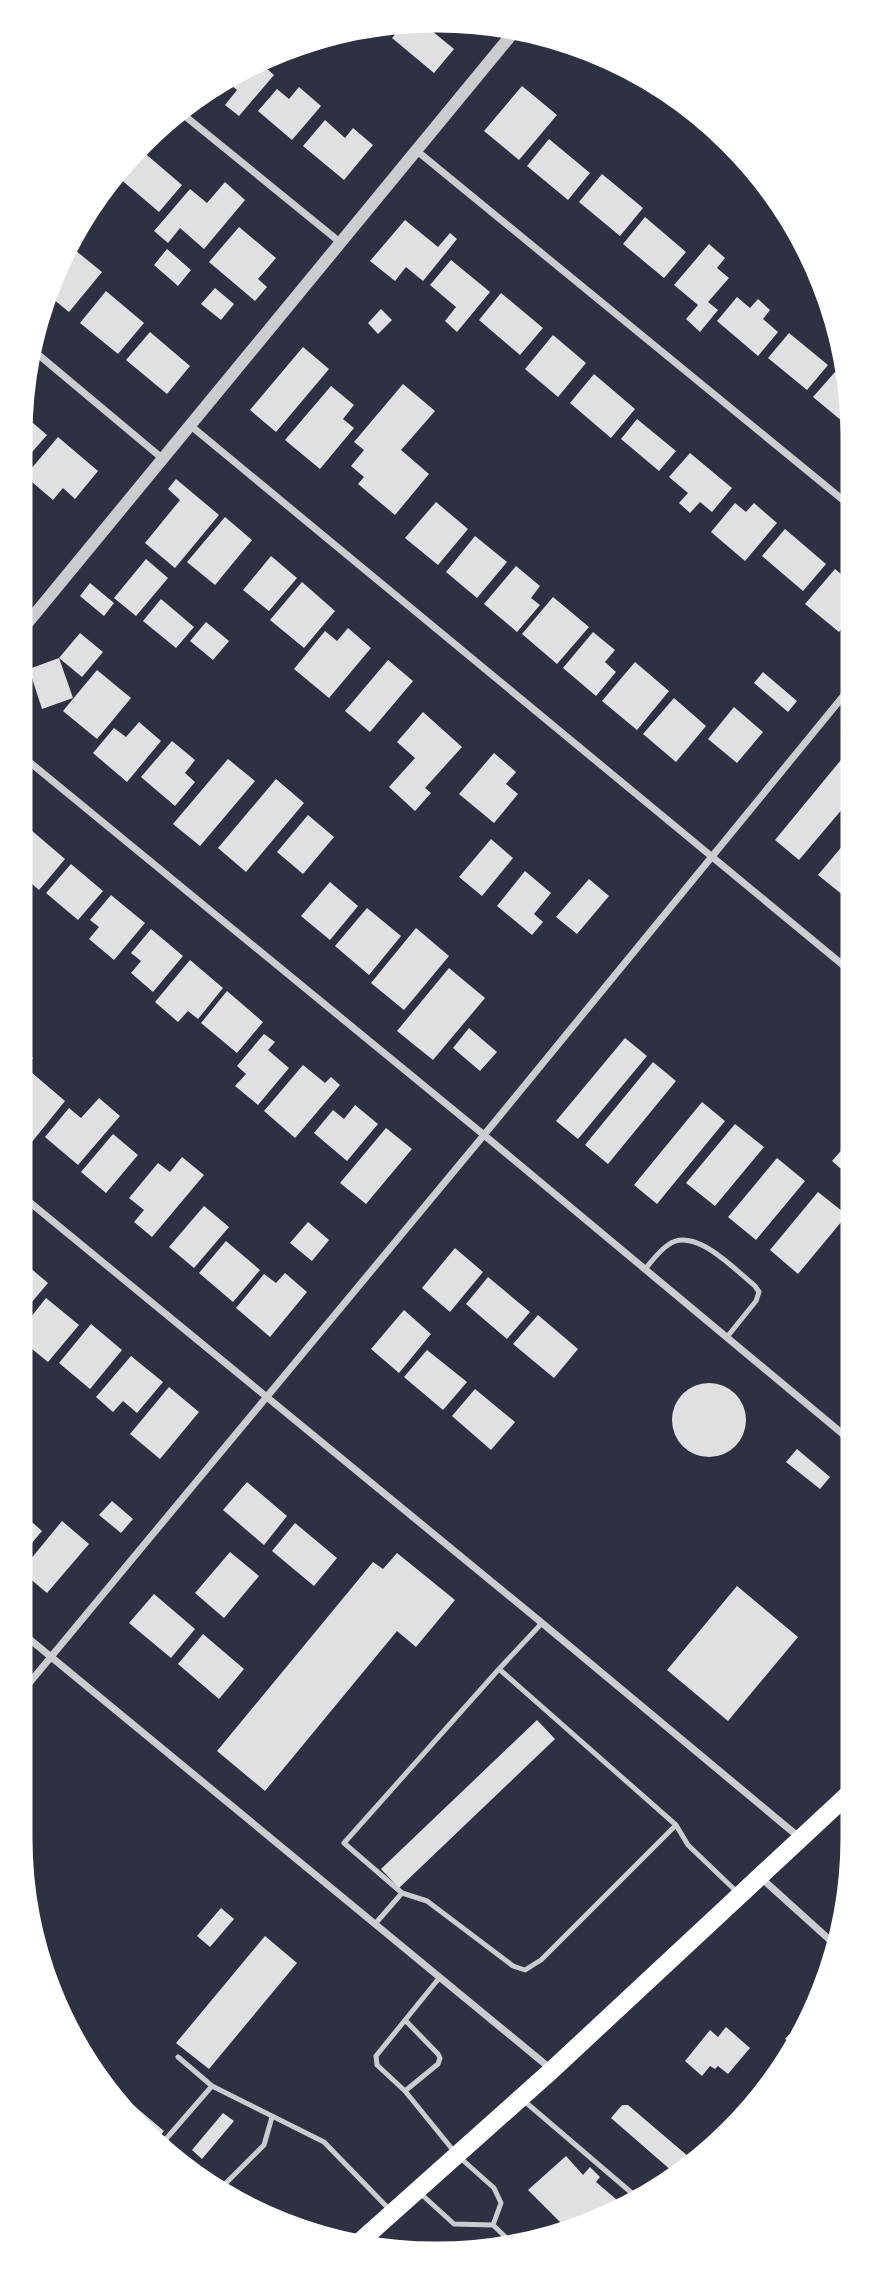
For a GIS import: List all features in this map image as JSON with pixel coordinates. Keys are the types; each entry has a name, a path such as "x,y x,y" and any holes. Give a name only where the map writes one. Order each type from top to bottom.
{"main road":[{"path":"363,2239 552,2070 845,1797"}],"street":[{"path":"28,622 510,35"},
{"path":"184,115 341,243"},
{"path":"417,151 845,502"},
{"path":"37,353 163,459"},
{"path":"191,426 845,967"},
{"path":"28,1684 484,1135 845,694"},
{"path":"28,761 845,1436"},
{"path":"28,1201 800,1838"},
{"path":"28,1638 552,2070"},
{"path":"758,1876 831,1941"}],"lane":[{"path":"645,1269 668,1244 682,1238 691,1239 704,1245 755,1286 759,1292 756,1301 727,1337"},
{"path":"542,1623 344,1843 402,1893 427,1901 513,1966 525,1970 541,1960 677,1825"},
{"path":"499,1669 677,1825 688,1845 739,1894"},
{"path":"375,1924 402,1893"},
{"path":"440,1977 375,2060 405,2091 457,2155 494,2188 501,2203 493,2225"},
{"path":"405,2020 440,2058 438,2064 405,2091"},
{"path":"178,2057 212,2086 324,2142 393,2213"},
{"path":"164,2142 212,2086"},
{"path":"521,2098 634,2195"},
{"path":"224,2185 264,2144 272,2117"},
{"path":"418,2190 454,2224 493,2225 508,2240"}],"building":[{"path":"429,28 454,49 434,73 392,38 399,30"},
{"path":"264,66 274,75 239,116 225,105 237,90 230,84"},
{"path":"522,86 557,115 519,160 484,131"},
{"path":"299,87 321,106 292,140 258,111 277,89 289,99"},
{"path":"325,120 345,138 353,128 373,145 344,180 303,146"},
{"path":"549,139 590,173 568,200 527,166"},
{"path":"144,152 182,185 159,212 120,178"},
{"path":"602,174 643,208 620,236 579,202"},
{"path":"225,182 245,200 204,249 180,228 168,243 154,231 190,189 207,203"},
{"path":"645,217 686,252 664,278 623,244"},
{"path":"405,220 438,247 450,233 457,239 423,281 406,267 395,281 370,261"},
{"path":"239,227 276,258 258,279 267,287 255,301 209,262"},
{"path":"709,244 725,258 717,268 729,278 708,302 718,310 700,332 686,319 698,305 674,285"},
{"path":"74,249 102,272 69,312 52,298"},
{"path":"167,249 191,270 178,286 154,265"},
{"path":"451,260 490,292 457,332 445,321 456,307 430,285"},
{"path":"215,288 234,304 221,320 201,304"},
{"path":"106,291 144,323 118,354 80,323"},
{"path":"501,293 543,328 520,355 479,320"},
{"path":"737,297 750,308 758,299 770,310 763,319 778,332 758,356 717,321"},
{"path":"381,309 392,320 378,334 368,323"},
{"path":"150,332 190,366 167,394 126,360"},
{"path":"789,333 828,365 807,390 768,358"},
{"path":"553,335 586,363 558,397 525,369"},
{"path":"303,347 329,369 276,432 250,410"},
{"path":"835,372 841,377 842,383 845,423 813,397"},
{"path":"594,374 635,409 611,438 570,403"},
{"path":"403,384 435,411 401,450 429,474 395,515 358,484 364,477 351,466 364,450 354,442"},
{"path":"331,386 354,405 343,419 354,428 320,469 285,440"},
{"path":"29,419 47,435 28,457"},
{"path":"637,419 676,451 659,471 621,439"},
{"path":"58,437 98,471 75,499 63,488 53,500 28,479 28,472"},
{"path":"690,453 732,488 712,512 700,502 690,513 679,503 688,493 669,477"},
{"path":"176,479 219,515 175,568 145,543 180,500 168,489"},
{"path":"436,502 468,529 438,565 405,538"},
{"path":"735,503 746,512 754,503 777,523 745,561 711,532"},
{"path":"225,517 252,540 215,585 187,562"},
{"path":"785,529 826,564 803,591 762,556"},
{"path":"475,536 507,562 477,598 446,572"},
{"path":"271,556 297,578 269,611 243,590"},
{"path":"146,559 168,578 136,616 114,598"},
{"path":"516,566 540,586 531,598 540,605 517,632 484,604"},
{"path":"835,569 845,577 845,625 839,632 805,604"},
{"path":"302,582 335,611 304,648 270,620"},
{"path":"90,583 114,603 104,616 80,596"},
{"path":"553,597 589,627 557,664 522,634"},
{"path":"161,599 194,627 176,648 143,621"},
{"path":"206,622 229,641 213,660 190,641"},
{"path":"348,628 371,648 329,698 294,669 325,631 337,641"},
{"path":"593,632 615,650 605,662 616,672 596,696 563,668"},
{"path":"80,633 103,652 82,677 59,658"},
{"path":"59,658 73,698 42,709 29,669"},
{"path":"388,660 413,681 370,732 345,711"},
{"path":"635,662 669,691 637,730 602,701"},
{"path":"97,670 131,698 97,739 63,711"},
{"path":"763,672 797,701 788,712 754,683"},
{"path":"674,698 706,726 676,762 643,734"},
{"path":"734,707 763,732 737,763 708,739"},
{"path":"423,712 462,747 425,788 431,793 415,811 389,787 415,758 397,742"},
{"path":"139,722 161,741 127,782 93,753 114,728 126,737"},
{"path":"172,741 195,760 185,773 195,782 175,806 141,777"},
{"path":"494,753 516,772 506,784 518,794 494,823 459,794"},
{"path":"845,755 845,806 799,860 775,840"},
{"path":"228,759 255,781 200,846 173,824"},
{"path":"276,779 304,803 246,872 218,848"},
{"path":"308,815 334,837 303,874 277,852"},
{"path":"31,830 65,859 39,890 28,880 28,834"},
{"path":"491,839 513,858 482,896 459,877"},
{"path":"845,843 845,895 818,875"},
{"path":"71,864 103,891 78,920 46,893"},
{"path":"525,871 551,893 534,914 543,922 532,935 497,906"},
{"path":"589,879 609,896 577,934 556,917"},
{"path":"330,882 358,906 330,940 301,916"},
{"path":"111,895 145,923 114,960 89,939 99,927 90,920"},
{"path":"367,908 401,936 369,975 335,946"},
{"path":"416,928 449,956 404,1010 371,983"},
{"path":"151,929 183,956 153,992 131,973 141,961 131,953"},
{"path":"190,960 223,988 198,1019 188,1011 178,1022 155,1002"},
{"path":"449,968 485,998 433,1060 397,1031"},
{"path":"227,991 263,1022 237,1053 201,1023"},
{"path":"469,1028 497,1052 480,1071 453,1048"},
{"path":"264,1034 275,1042 268,1050 289,1068 258,1105 235,1086 246,1074 237,1066"},
{"path":"625,1038 647,1056 578,1139 556,1121"},
{"path":"653,1062 676,1081 608,1164 585,1145"},
{"path":"303,1065 325,1083 331,1077 340,1085 295,1138 264,1111"},
{"path":"31,1072 65,1101 28,1147 28,1076"},
{"path":"99,1098 120,1116 78,1165 45,1137 69,1108 81,1118"},
{"path":"702,1102 725,1121 657,1204 634,1185"},
{"path":"355,1105 378,1124 347,1161 314,1133 333,1110 344,1119"},
{"path":"735,1124 764,1147 715,1206 686,1183"},
{"path":"386,1128 412,1149 366,1204 340,1183"},
{"path":"113,1134 138,1155 106,1193 81,1172"},
{"path":"845,1146 845,1172 832,1161"},
{"path":"182,1157 204,1175 152,1237 134,1222 144,1210 129,1198 158,1163 170,1172"},
{"path":"777,1158 805,1181 756,1240 728,1217"},
{"path":"818,1192 845,1213 845,1217 798,1274 770,1250"},
{"path":"204,1206 229,1227 194,1268 169,1247"},
{"path":"308,1222 329,1240 312,1261 290,1243"},
{"path":"226,1241 260,1270 233,1302 199,1273"},
{"path":"455,1248 483,1272 450,1312 422,1288"},
{"path":"28,1266 48,1283 28,1307"},
{"path":"285,1273 307,1292 270,1337 236,1308 264,1274 276,1283"},
{"path":"488,1277 530,1312 507,1339 466,1304"},
{"path":"46,1298 79,1325 48,1362 28,1346 28,1321"},
{"path":"404,1310 431,1334 399,1373 371,1349"},
{"path":"538,1315 578,1349 554,1378 513,1344"},
{"path":"91,1324 122,1350 90,1389 59,1363"},
{"path":"427,1350 467,1382 443,1410 404,1377"},
{"path":"131,1356 163,1382 137,1413 123,1401 113,1412 96,1397"},
{"path":"709,1383 730,1389 740,1399 746,1420 740,1441 730,1451 709,1457 688,1451 678,1441 672,1420 678,1399 688,1389"},
{"path":"169,1387 199,1412 160,1459 130,1434"},
{"path":"475,1389 515,1422 491,1450 452,1416"},
{"path":"797,1449 830,1477 820,1489 786,1462"},
{"path":"247,1482 287,1516 264,1545 223,1510"},
{"path":"112,1501 133,1519 121,1533 99,1515"},
{"path":"28,1519 42,1531 28,1548"},
{"path":"62,1521 89,1544 47,1593 28,1577 28,1562"},
{"path":"295,1523 337,1558 314,1586 272,1551"},
{"path":"230,1552 259,1576 224,1618 195,1593"},
{"path":"397,1553 455,1600 416,1647 397,1631 265,1791 217,1751 373,1562 383,1569"},
{"path":"737,1586 798,1637 728,1721 667,1670"},
{"path":"154,1594 195,1629 171,1658 129,1623"},
{"path":"203,1634 244,1669 219,1699 178,1664"},
{"path":"537,1720 555,1739 399,1888 381,1869"},
{"path":"221,1908 234,1919 210,1947 197,1936"},
{"path":"265,1936 297,1963 209,2069 176,2043"},
{"path":"726,2027 750,2048 728,2074 718,2066 715,2069 710,2066 702,2076 685,2061 710,2030 718,2037"},
{"path":"794,2029 796,2031 790,2043 785,2039"},
{"path":"115,2089 164,2131 159,2137"},
{"path":"622,2105 628,2105 690,2158 672,2171 611,2118"},
{"path":"223,2113 234,2121 202,2159 192,2150"},
{"path":"566,2156 583,2175 590,2167 600,2177 596,2182 620,2202 563,2225 528,2190"}]}
